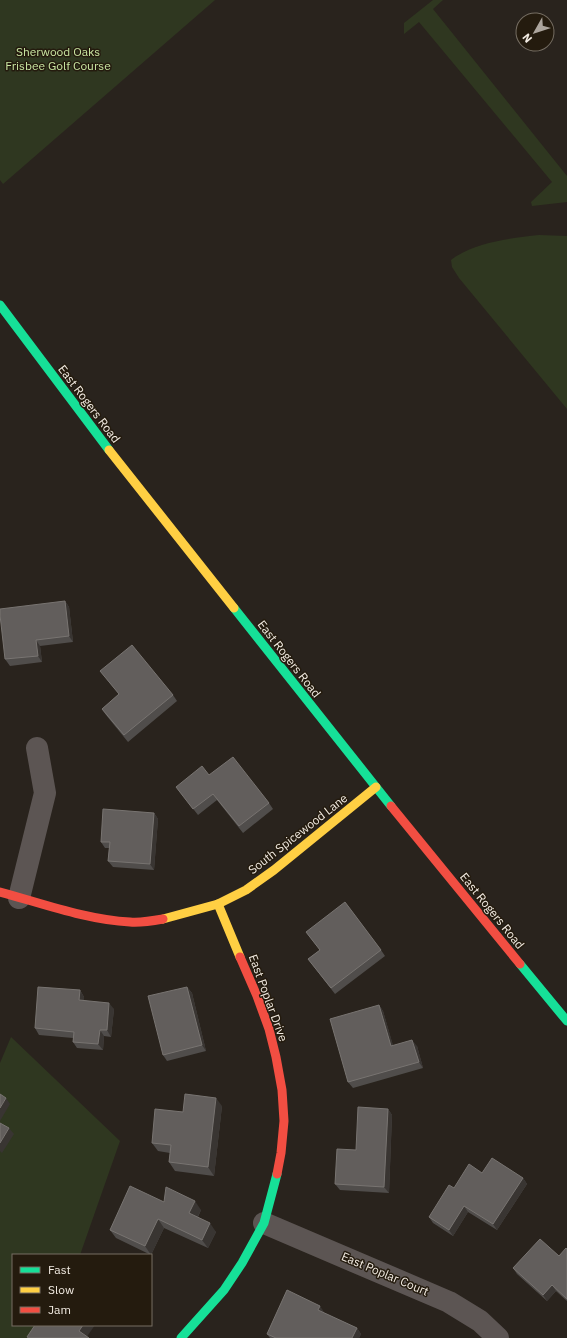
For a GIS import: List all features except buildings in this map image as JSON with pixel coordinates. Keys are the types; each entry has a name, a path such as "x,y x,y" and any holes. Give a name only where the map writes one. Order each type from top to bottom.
{"main road":[{"name":"East Rogers Road","path":"0,305 123,468 376,788 567,1021"},
{"name":"South Spicewood Lane","path":"10,895 103,919 143,922 167,919 218,904 246,890 274,870 376,788"},
{"name":"East Poplar Drive","path":"181,1338 224,1290 242,1263 264,1223 274,1187 281,1153 284,1121 282,1090 269,1029 218,904"}],"street":[{"path":"10,895 45,793 37,748"},
{"name":"East Poplar Court","path":"264,1223 449,1302 480,1321 498,1338"}],"green space":[{"name":"Sherwood Oaks Frisbee Golf Course","path":"0,0 215,0 3,184 0,180"},
{"path":"433,0 443,0 433,9 567,176 567,202 532,206 531,202 552,182 419,22 404,34 404,23"},
{"path":"539,235 567,236 567,409 459,278 452,267 451,260 471,249 493,242"},
{"path":"11,1037 120,1141 80,1254 12,1254 12,1326 55,1326 50,1338 0,1338 0,1063"}],"traffic: fast":[{"path":"0,305 109,450"},
{"path":"234,608 391,806"},
{"path":"520,964 567,1021"},
{"path":"181,1338 224,1290 242,1263 264,1223 277,1174"}],"traffic: slow":[{"path":"109,450 234,608"},
{"path":"163,919 218,904 246,890 274,870 376,787"},
{"path":"218,904 240,957"}],"traffic: jam":[{"path":"391,806 520,964"},
{"path":"0,892 81,915 114,921 146,922 163,919"},
{"path":"240,957 269,1029 282,1090 284,1121 281,1153 277,1174"}]}
